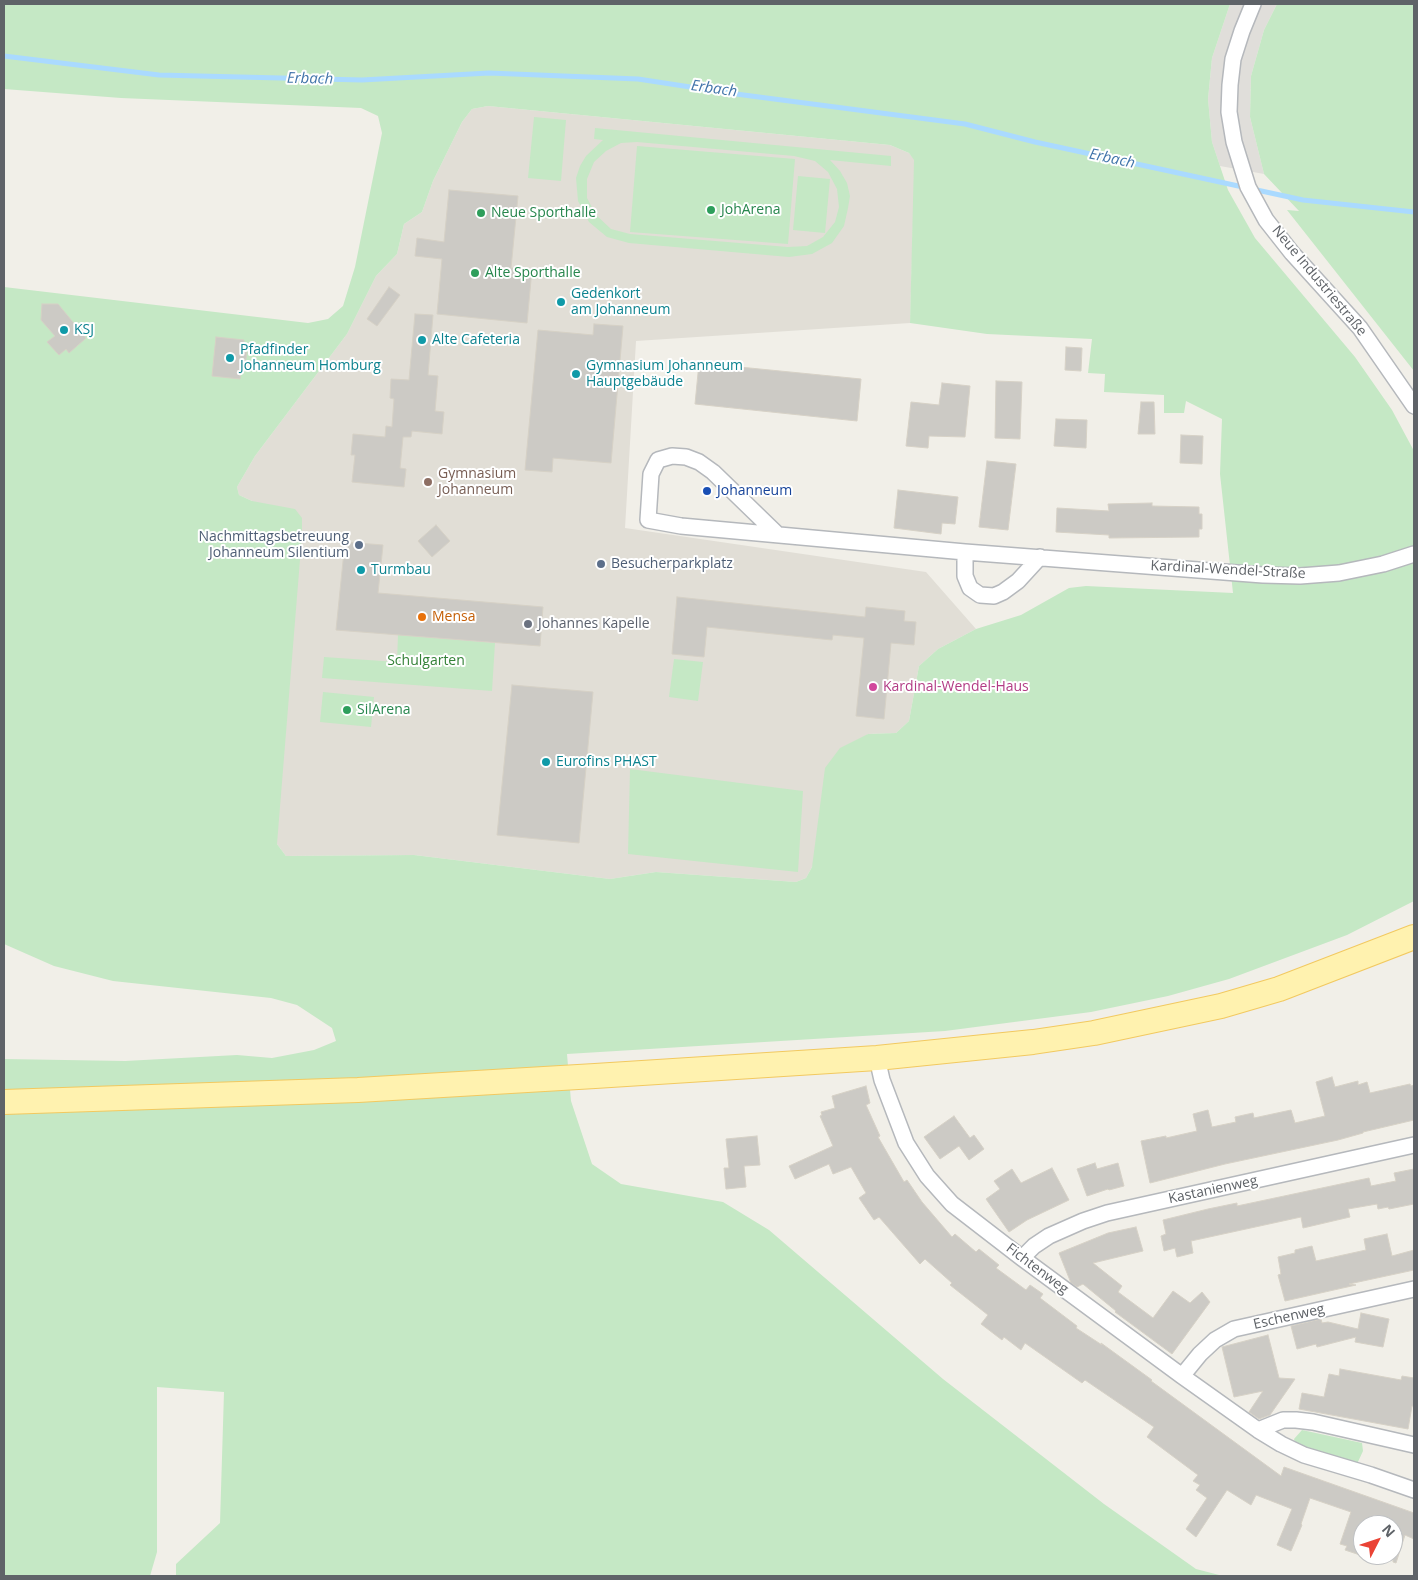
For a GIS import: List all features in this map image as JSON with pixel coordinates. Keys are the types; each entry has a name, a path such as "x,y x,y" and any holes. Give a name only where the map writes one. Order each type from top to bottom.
{"main road":[{"path":"4,1102 368,1089 877,1058 1033,1042 1094,1033 1221,1006 1279,989 1414,937"}],"street":[{"name":"Neue Industriestraße","path":"1253,4 1233,59 1229,112 1234,142 1248,186 1266,220 1292,253 1360,328 1414,406"},
{"name":"Kardinal-Wendel-Straße","path":"778,535 713,472 699,462 686,456 672,456 658,460 651,474 648,520 681,526 778,535 965,552 1263,575 1300,576 1339,573 1383,564 1414,554"},
{"path":"965,552 965,576 970,588 980,595 994,596 1018,581 1040,557"},
{"name":"Fichtenweg","path":"877,1058 882,1080 906,1143 927,1176 952,1204 1022,1258 1258,1430 1304,1455 1414,1490"},
{"name":"Kastanienweg","path":"1022,1258 1034,1246 1049,1236 1082,1221 1107,1213 1414,1146"},
{"name":"Eschenweg","path":"1182,1376 1200,1354 1215,1340 1234,1329 1414,1290"},
{"path":"1258,1430 1283,1420 1296,1420 1313,1422 1414,1445"}],"shaded area":[{"path":"1230,4 1277,4 1264,30 1251,76 1250,117 1264,174 1220,166 1212,142 1208,99 1212,58"},
{"name":"Gymnasium Johanneum","path":"488,106 890,145 909,153 915,160 910,323 636,341 625,528 926,572 976,629 938,649 919,666 909,721 896,733 868,734 806,878 796,882 656,872 610,879 414,855 286,856 277,844 252,501 239,495 237,487 255,456 347,334 376,276 397,254 404,224 422,212 433,181 462,122 472,109"}],"green space":[{"path":"4,4 1230,4 1212,58 1208,99 1212,142 1228,190 1255,238 1355,357 1392,410 1414,451 1414,901 1347,935 1229,979 1168,996 1091,1012 945,1031 567,1054 571,1101 592,1164 621,1184 723,1202 769,1230 943,1379 1104,1504 1196,1569 1223,1576 176,1576 176,1564 220,1523 224,1392 157,1387 157,1552 150,1576 4,1576 4,1059 125,1061 237,1055 272,1058 314,1050 336,1041 332,1028 297,1005 271,998 113,981 54,966 4,944 4,287 308,323 328,319 343,306 355,267 382,133 378,116 361,108 121,98 4,89","holes":["488,106 890,145 909,153 914,160 910,323 987,334 1092,339 1088,373 1105,374 1104,392 1164,395 1164,413 1184,413 1186,401 1222,419 1220,474 1233,593 1086,586 1069,588 1021,615 976,629 938,649 919,666 909,721 896,733 868,734 840,748 825,768 812,867 806,878 796,882 656,872 610,879 414,855 286,856 277,844 302,518 295,509 252,501 239,495 237,487 255,456 347,334 376,276 397,254 404,224 422,212 433,181 462,122 472,109"]},
{"path":"1277,4 1414,4 1414,371 1287,210 1299,211 1264,174 1250,117 1251,76 1264,30"},
{"path":"534,117 566,120 561,181 528,178"},
{"path":"595,128 891,156 891,166 830,160 840,171 847,183 850,196 848,208 844,226 832,243 812,254 789,257 629,243 607,237 589,222 578,201 576,178 580,166 586,156 603,140 594,139","holes":["637,142 794,156 815,161 828,172 837,189 839,207 835,222 823,237 807,246 788,247 630,234 611,229 596,215 587,198 587,179 594,162 606,151 621,143"]},
{"name":"JohArena","path":"637,146 795,159 788,244 630,232"},
{"path":"798,176 830,179 825,233 793,230"},
{"name":"Schulgarten","path":"398,635 495,643 492,691 322,678 324,657 397,662"},
{"path":"674,659 703,662 698,701 669,697"},
{"name":"SilArena","path":"323,692 374,697 371,727 320,722"},
{"path":"630,769 803,791 798,872 628,854"},
{"path":"1302,1430 1362,1443 1363,1451 1357,1464 1296,1445 1294,1439"}],"building":[{"path":"449,190 518,196 511,268 532,269 527,323 437,314 442,259 415,256 417,238 444,242"},
{"path":"389,287 400,295 377,326 367,319"},
{"name":"KSJ","path":"42,304 58,304 86,338 69,353 66,349 59,355 47,342 55,336 41,320"},
{"path":"415,314 433,315 428,375 438,376 435,411 444,412 442,434 412,431 411,437 403,437 400,468 406,469 404,487 352,482 355,455 351,455 353,434 385,437 386,426 392,427 394,399 390,398 391,379 409,380"},
{"name":"Gymnasium Johanneum Hauptgebäude","path":"594,324 623,326 611,463 553,458 552,472 525,470 538,330 593,335"},
{"name":"Pfadfinder Johanneum Homburg","path":"216,337 244,340 243,352 247,352 245,365 241,365 240,379 212,376"},
{"path":"1066,347 1082,348 1081,371 1065,370"},
{"path":"699,363 861,379 857,421 695,404"},
{"path":"996,381 1022,382 1020,439 995,438"},
{"path":"942,383 970,386 965,437 929,436 928,448 906,446 911,402 939,405"},
{"path":"1141,402 1154,402 1155,434 1138,434"},
{"path":"1056,419 1087,420 1086,448 1054,446"},
{"path":"1181,435 1203,436 1202,464 1180,463"},
{"path":"987,461 1016,464 1008,530 979,527"},
{"path":"898,490 958,497 955,524 942,523 941,534 894,528"},
{"path":"1152,503 1152,506 1199,507 1199,514 1202,514 1202,529 1199,529 1199,537 1109,538 1109,535 1056,532 1057,508 1109,511 1108,504"},
{"path":"436,525 450,541 432,557 418,541"},
{"path":"345,542 383,545 378,593 543,607 540,646 336,630"},
{"name":"Kardinal-Wendel-Haus","path":"677,597 865,617 866,607 905,611 904,621 916,622 914,645 891,643 884,719 856,716 864,638 833,635 832,640 707,627 704,657 672,654"},
{"path":"512,685 593,692 579,843 497,835"},
{"path":"1332,1077 1335,1087 1358,1081 1358,1085 1367,1082 1370,1093 1410,1084 1411,1086 1414,1085 1414,1120 1338,1140 1225,1164 1150,1183 1141,1141 1197,1131 1193,1114 1208,1110 1212,1127 1236,1122 1235,1117 1253,1113 1254,1118 1291,1110 1295,1123 1325,1116 1316,1082"},
{"path":"866,1086 870,1103 866,1105 880,1136 878,1137 904,1182 907,1180 922,1202 952,1237 955,1234 976,1252 979,1249 999,1265 996,1268 1026,1290 1030,1285 1043,1294 1040,1298 1077,1326 1076,1328 1102,1345 1101,1343 1281,1476 1284,1467 1414,1513 1414,1539 1405,1535 1403,1541 1403,1515 1353,1515 1353,1553 1345,1550 1347,1546 1340,1544 1351,1512 1310,1498 1302,1525 1291,1551 1277,1545 1292,1509 1256,1495 1251,1505 1227,1490 1196,1537 1186,1529 1207,1498 1196,1490 1200,1485 1193,1481 1198,1475 1147,1437 1154,1427 1085,1380 1082,1383 1025,1343 1021,1350 1004,1337 1002,1340 981,1324 988,1315 950,1285 952,1283 925,1259 920,1264 879,1217 874,1220 859,1198 866,1193 851,1167 833,1174 829,1164 795,1179 789,1166 833,1146 820,1116 822,1115 821,1112 835,1108 832,1096"},
{"path":"954,1116 970,1138 974,1135 984,1149 969,1160 959,1146 940,1159 924,1137"},
{"path":"757,1136 760,1165 744,1166 746,1187 726,1189 724,1168 729,1168 726,1139"},
{"path":"1095,1163 1097,1169 1118,1163 1124,1186 1087,1196 1077,1169"},
{"path":"1052,1168 1069,1200 1027,1220 1009,1232 986,1199 1000,1189 994,1181 1012,1169 1021,1183"},
{"path":"1414,1169 1414,1204 1389,1209 1388,1207 1378,1209 1377,1204 1348,1209 1350,1217 1303,1228 1301,1217 1191,1241 1193,1253 1177,1257 1175,1248 1164,1251 1161,1236 1166,1234 1163,1220 1237,1203 1237,1206 1369,1178 1371,1186 1396,1181 1394,1173"},
{"path":"1136,1227 1143,1251 1093,1263 1122,1286 1118,1292 1153,1318 1173,1291 1190,1303 1202,1292 1210,1302 1172,1354 1115,1312 1083,1284 1077,1287 1071,1283 1059,1253 1108,1233"},
{"path":"1387,1234 1392,1256 1414,1250 1414,1270 1349,1284 1356,1285 1285,1301 1278,1275 1281,1274 1278,1257 1312,1246 1316,1261 1366,1250 1364,1239"},
{"path":"1361,1313 1389,1319 1383,1347 1355,1342 1356,1337 1317,1347 1316,1344 1297,1349 1291,1326 1321,1319 1322,1323 1328,1322 1358,1329"},
{"path":"1268,1335 1279,1378 1295,1379 1270,1415 1259,1419 1249,1412 1263,1391 1234,1397 1222,1347"},
{"path":"1340,1369 1401,1380 1402,1376 1414,1378 1414,1406 1412,1406 1408,1429 1299,1409 1302,1393 1324,1397 1329,1374 1339,1376"}],"waterway":[{"name":"Erbach","path":"4,56 159,75 362,80 489,73 638,79 965,124 1035,142 1303,200 1414,212"}],"place":[{"name":"JohArena","path":"711,210"},
{"name":"Neue Sporthalle","path":"481,213"},
{"name":"Alte Sporthalle","path":"475,273"},
{"name":"Gedenkort am Johanneum","path":"561,302"},
{"name":"KSJ","path":"64,330"},
{"name":"Alte Cafeteria","path":"422,340"},
{"name":"Pfadfinder Johanneum Homburg","path":"230,358"},
{"name":"Gymnasium Johanneum Hauptgebäude","path":"576,374"},
{"name":"Gymnasium Johanneum","path":"428,482"},
{"name":"Johanneum","path":"707,491"},
{"name":"Nachmittagsbetreuung Johanneum Silentium","path":"359,545"},
{"name":"Besucherparkplatz","path":"601,564"},
{"name":"Turmbau","path":"361,570"},
{"name":"Mensa","path":"422,617"},
{"name":"Johannes Kapelle","path":"528,624"},
{"name":"Kardinal-Wendel-Haus","path":"873,687"},
{"name":"SilArena","path":"347,710"},
{"name":"Eurofins PHAST","path":"546,762"}]}
